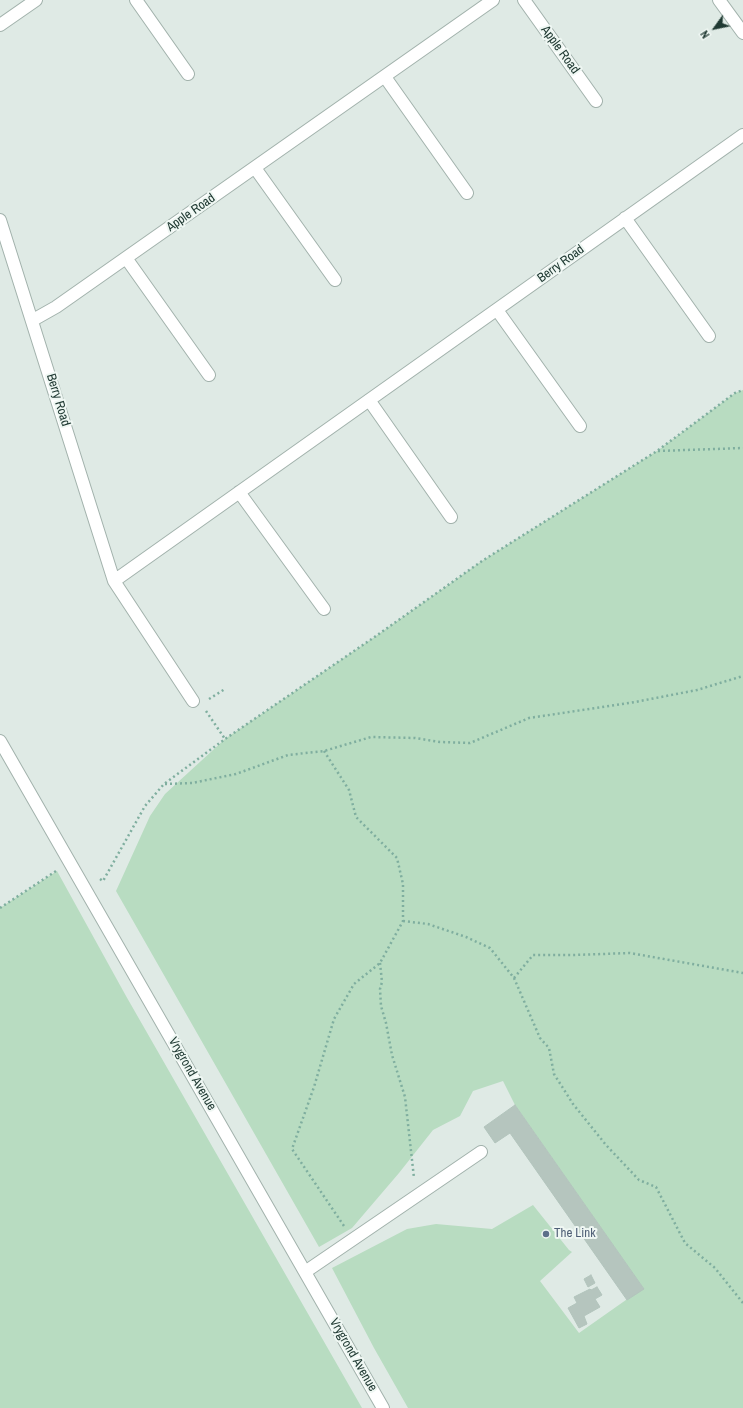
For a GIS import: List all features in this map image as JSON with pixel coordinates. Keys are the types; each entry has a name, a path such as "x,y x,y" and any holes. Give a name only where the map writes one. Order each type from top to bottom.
{"street":[{"path":"0,25 36,0"},
{"path":"136,0 188,74"},
{"name":"Apple Road","path":"33,320 56,307 256,168 493,0"},
{"name":"Apple Road","path":"524,0 596,101"},
{"path":"719,0 743,33"},
{"path":"385,77 467,193"},
{"name":"Berry Road","path":"114,581 743,135"},
{"path":"256,168 336,280"},
{"path":"625,218 709,336"},
{"name":"Berry Road","path":"0,220 33,320 114,581 193,701"},
{"path":"126,258 209,375"},
{"path":"497,310 580,426"},
{"path":"369,400 451,517"},
{"path":"239,492 324,609"},
{"name":"Vrygrond Avenue","path":"0,741 384,1408"},
{"path":"305,1272 481,1152"}],"path":[{"path":"103,881 145,806 164,784 225,739 376,636 482,561 657,451 735,393 743,390"},
{"path":"657,451 743,448"},
{"path":"164,784 199,782 236,774 288,756 324,751 371,737 415,738 440,742 470,743 529,718 635,702 697,690 743,676"},
{"path":"208,700 225,688"},
{"path":"206,710 225,739"},
{"path":"324,751 349,790 356,817 397,858 403,884 403,921 380,963 354,984 334,1019 314,1087 292,1149 353,1240"},
{"path":"0,908 57,871"},
{"path":"403,921 428,924 466,937 490,948 514,978 540,1038 549,1048 554,1074 573,1104 606,1145 639,1180 656,1187 685,1243 715,1268 743,1303"},
{"path":"514,978 534,955 630,953 743,973"},
{"path":"380,963 382,982 380,989 381,1006 392,1055 405,1096 416,1196"}],"green space":[{"path":"743,390 743,1408 408,1408 374,1348 332,1268 407,1229 436,1224 492,1229 533,1205 572,1252 540,1281 579,1333 643,1288 515,1105 503,1081 473,1091 460,1116 433,1130 352,1228 319,1247 116,891 150,816 165,794 225,739 376,636 482,561 657,451 735,393"},
{"path":"57,871 126,996 362,1408 0,1408 0,908"}],"building":[{"path":"515,1105 644,1289 627,1300 510,1133 495,1143 484,1127"},
{"path":"591,1275 595,1283 588,1287 584,1279"},
{"path":"597,1287 602,1295 595,1299 600,1307 584,1316 587,1324 579,1328 568,1308 577,1303 574,1297"}],"place":[{"name":"The Link","path":"546,1234"}]}
